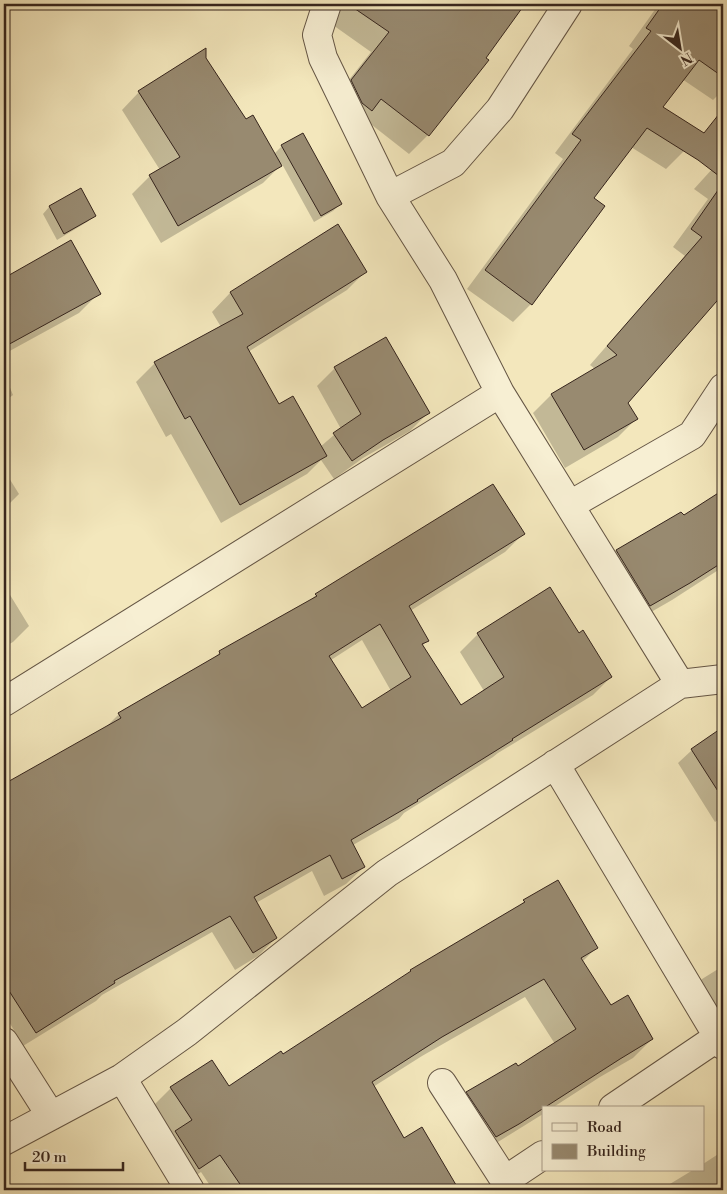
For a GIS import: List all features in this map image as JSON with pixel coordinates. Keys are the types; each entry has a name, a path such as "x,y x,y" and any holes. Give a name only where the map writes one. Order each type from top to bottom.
{"street":[{"path":"327,4 316,35 323,58 390,196 443,280 500,393 680,684"},
{"path":"390,196 452,163 500,109 568,4"},
{"path":"570,505 692,434 723,388"},
{"path":"4,702 500,393"},
{"path":"4,1141 122,1078 187,1032 387,873 680,684 723,679"},
{"path":"556,764 721,1041 616,1106"},
{"path":"4,1042 51,1116"},
{"path":"122,1078 190,1190"},
{"path":"442,1083 508,1186 542,1156"}],"building":[{"path":"348,4 525,4 486,58 489,60 429,136 381,99 372,111 362,103 351,80 389,32"},
{"path":"663,4 723,4 723,77 699,60 663,107 704,133 723,109 723,179 698,160 647,128 594,198 605,206 532,305 485,270 581,140 572,134 651,31 646,28"},
{"path":"206,48 206,58 246,119 253,115 282,166 178,226 149,175 180,157 138,91"},
{"path":"303,133 342,204 321,216 281,145"},
{"path":"723,183 723,294 628,403 638,419 584,450 551,394 617,355 607,346 702,237 691,229"},
{"path":"81,188 96,216 64,234 49,206"},
{"path":"338,224 367,272 247,347 279,404 293,396 327,456 240,505 190,416 185,419 154,362 243,314 230,292"},
{"path":"71,240 101,294 4,347 4,278"},
{"path":"386,337 430,413 383,440 352,461 333,433 361,414 334,367"},
{"path":"493,484 525,534 409,606 429,641 422,644 461,705 504,677 477,633 550,587 579,633 583,630 612,677 512,739 418,801 351,840 365,867 342,879 330,855 254,897 277,938 253,953 230,916 114,981 115,983 36,1033 4,983 4,784 121,718 118,713 220,654 219,651 317,596 315,594","holes":["380,624 411,677 362,708 329,656"]},
{"path":"723,490 723,562 650,606 616,550 681,512 684,515"},
{"path":"723,727 723,799 691,749"},
{"path":"558,880 598,948 581,958 611,1005 628,995 653,1039 547,1106 542,1106 542,1109 496,1137 466,1092 516,1063 518,1066 576,1029 544,979 442,1037 372,1082 404,1138 422,1127 459,1190 244,1190 220,1155 199,1169 175,1131 192,1120 170,1087 212,1060 229,1086 281,1051 283,1054 410,970 525,902 523,900"}]}
